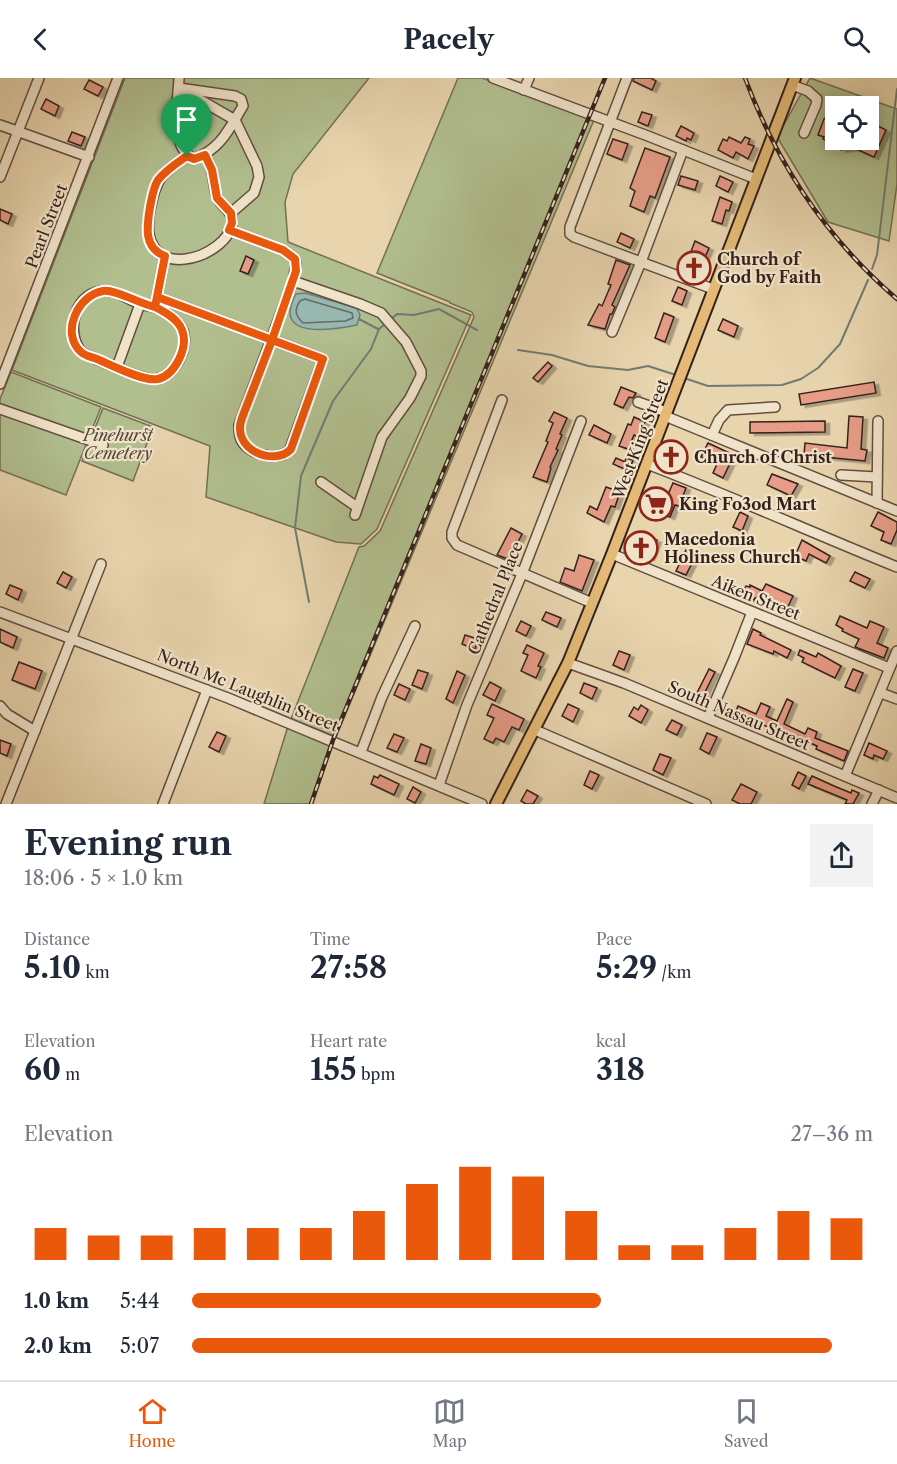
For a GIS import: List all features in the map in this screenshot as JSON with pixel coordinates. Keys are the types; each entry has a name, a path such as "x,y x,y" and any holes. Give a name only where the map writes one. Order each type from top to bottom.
{"main road":[{"name":"West King Street","path":"496,804 568,663 647,464 793,81"}],"street":[{"path":"0,177 39,78"},
{"name":"Pearl Street","path":"0,384 3,366 89,157 118,78"},
{"path":"493,78 756,179"},
{"path":"524,90 529,78"},
{"path":"627,78 570,227 570,234 713,289"},
{"path":"793,81 817,99 804,133"},
{"path":"179,83 235,96 241,99 243,105 220,143 205,155 194,159 187,156 178,138 179,83"},
{"path":"179,83 235,120 257,166 259,177 254,193 231,213"},
{"path":"0,125 89,157"},
{"path":"612,332 683,150"},
{"path":"187,156 168,170 157,182 147,226 148,236 155,250 165,256 183,260 197,257 215,247 232,223 231,213 217,198 212,170 205,155"},
{"path":"157,297 272,340 323,359 291,449 277,457 253,450 244,444 239,431 242,418 272,340 293,281 295,259 290,254 229,230"},
{"path":"155,307 165,256"},
{"path":"293,281 381,313 406,342 418,364 421,376 410,398 382,437 356,511 321,482"},
{"path":"99,292 115,293 140,304 155,307 176,321 182,330 183,346 178,362 171,372 159,379 145,378 82,353 73,339 74,318 83,302 99,292"},
{"path":"117,367 140,304"},
{"path":"502,400 452,532 452,538 457,545 592,603"},
{"path":"638,402 897,511"},
{"path":"712,435 718,420 728,410 775,407"},
{"path":"0,409 103,445"},
{"name":"Cathedral Place","path":"439,785 467,705 522,574 580,421"},
{"path":"877,503 878,421"},
{"path":"647,464 897,567"},
{"path":"841,475 877,477"},
{"name":"Aiken Street","path":"612,554 889,668"},
{"path":"6,804 101,564"},
{"name":"North Mc Laughlin Street","path":"0,612 207,690 482,804"},
{"path":"708,718 752,612"},
{"path":"361,752 381,697 416,626"},
{"path":"845,776 897,651"},
{"name":"South Nassau Street","path":"568,663 606,676 897,798"},
{"path":"163,804 207,690"},
{"path":"881,693 897,699"},
{"path":"0,706 7,714 34,731"},
{"path":"535,730 706,804"},
{"path":"872,804 879,790"}],"green space":[{"path":"125,78 369,78 293,174 285,202 288,242 471,315 377,529 361,544 336,542 206,497 210,446 12,370"},
{"path":"458,78 482,78 594,120 336,737 291,719 359,547 364,546 380,531 474,317 472,312 450,302 377,273"},
{"path":"810,78 861,96 825,96 825,150 879,150 879,103 897,109 897,184 889,241 828,222 777,137"},
{"path":"11,372 101,407 66,495 0,470 0,399"},
{"name":"Pinehurst Cemetery","path":"103,408 153,427 133,481 82,461"},
{"path":"288,726 333,744 311,804 264,804"}],"water":[{"path":"305,293 357,308 360,315 357,325 320,330 298,325 291,319 290,309 296,294"}],"building":[{"path":"634,78 651,78 656,81 652,90 633,81"},
{"path":"89,80 103,87 98,96 84,89"},
{"path":"46,99 59,106 55,116 41,109"},
{"path":"642,112 652,115 648,126 638,122"},
{"path":"825,118 825,140 818,135"},
{"path":"681,126 694,133 691,140 687,138 686,141 676,136"},
{"path":"879,126 886,130 879,146"},
{"path":"72,132 85,137 81,146 68,141"},
{"path":"729,137 741,143 745,137 750,139 748,144 754,146 748,159 736,152 733,158 718,150 723,139 727,141"},
{"path":"613,139 628,144 622,160 607,154"},
{"path":"645,148 670,157 655,198 650,196 644,212 630,206 635,191 630,188"},
{"path":"858,150 877,150 874,157"},
{"path":"681,176 698,181 695,190 678,185"},
{"path":"720,176 733,182 728,192 716,186"},
{"path":"720,197 732,202 729,211 726,210 722,224 712,221"},
{"path":"0,209 12,214 8,224 0,220"},
{"path":"621,233 634,239 630,248 617,242"},
{"path":"695,241 709,248 702,264 705,265 701,276 684,270"},
{"path":"246,256 254,260 248,274 240,271"},
{"path":"616,260 630,265 612,305 615,307 612,314 610,314 605,329 588,325 599,304 602,306 611,285 608,284"},
{"path":"678,287 687,291 682,305 672,301"},
{"path":"664,313 674,317 665,342 655,338"},
{"path":"723,319 738,326 734,337 718,330"},
{"path":"548,362 552,366 538,382 533,378"},
{"path":"874,382 876,393 801,405 799,394"},
{"path":"621,387 636,393 633,398 629,397 623,408 614,404"},
{"path":"554,412 567,418 560,434 562,435 556,449 558,450 550,467 547,482 533,477 548,442 546,441 553,423 549,421"},
{"path":"849,416 863,417 861,449 867,450 865,461 804,455 805,443 847,448"},
{"path":"634,417 645,422 639,437 634,435 628,449 619,446 628,424 631,425"},
{"path":"825,421 825,432 750,433 750,422"},
{"path":"594,425 611,434 607,443 589,435"},
{"path":"708,443 734,455 723,478 713,473 717,464 701,457"},
{"name":"Church of Christ","path":"665,450 680,456 677,464 662,459"},
{"path":"616,458 625,462 626,458 633,460 629,471 613,464"},
{"path":"772,474 798,484 791,496 767,485"},
{"path":"673,483 686,488 679,506 675,505 670,517 644,506 649,492 666,499"},
{"path":"606,487 620,492 615,507 611,506 604,522 587,513 590,506 597,510"},
{"path":"740,512 748,516 742,531 733,527"},
{"path":"878,512 897,522 897,530 891,544 881,540 884,532 871,526"},
{"path":"511,528 522,534 518,542 516,541 508,559 497,555"},
{"name":"Macedonia Holiness Church","path":"649,538 657,540 650,558 627,549 630,541 646,546"},
{"path":"802,540 830,556 826,563 809,554 806,561 795,556"},
{"path":"686,550 696,555 686,575 676,571"},
{"path":"579,555 594,560 582,591 560,582 565,568 574,571"},
{"path":"63,572 72,577 66,588 57,583"},
{"path":"855,572 870,579 865,588 850,581"},
{"path":"766,584 793,596 786,611 755,598 753,601 741,595 746,586 750,587 750,585 762,591"},
{"path":"10,585 22,590 18,600 6,594"},
{"path":"546,612 561,618 557,627 542,620"},
{"path":"840,616 867,628 870,621 884,627 877,643 888,648 884,658 855,647 859,639 842,631 843,629 836,625"},
{"path":"521,621 531,626 526,636 516,631"},
{"path":"0,629 17,637 13,648 0,642"},
{"path":"753,629 761,633 760,635 791,650 787,658 774,651 773,654 747,644"},
{"path":"465,635 478,639 475,649 462,644"},
{"path":"527,645 544,653 536,678 521,671 528,655 523,653"},
{"path":"800,650 816,657 818,653 841,666 835,678 802,662 804,658 798,655"},
{"path":"619,651 630,655 624,670 613,665"},
{"path":"19,662 42,671 35,689 12,680"},
{"path":"709,669 715,672 702,698 696,695"},
{"path":"853,669 863,673 855,691 845,687"},
{"path":"418,670 428,673 422,689 412,685"},
{"path":"457,671 465,675 453,703 446,699"},
{"path":"490,682 501,688 495,701 483,695"},
{"path":"584,683 597,688 592,699 580,693"},
{"path":"399,684 410,689 405,700 394,695"},
{"path":"787,699 793,702 784,724 805,734 808,728 817,732 815,738 848,751 844,761 816,749 817,746 797,737 794,743 775,732 774,735 766,731 768,727 747,717 745,721 734,716 738,706 756,714 761,703 770,707 766,716 777,721"},
{"path":"492,704 524,719 519,730 512,727 504,742 496,738 493,743 484,739 494,718 487,715"},
{"path":"568,704 579,709 573,722 562,716"},
{"path":"641,705 648,710 641,723 629,716 634,707 638,710"},
{"path":"672,720 682,725 677,735 666,730"},
{"path":"217,732 226,736 219,752 209,747"},
{"path":"707,733 717,737 709,754 700,749"},
{"path":"394,734 404,738 397,752 387,748"},
{"path":"0,740 11,744 7,756 0,753"},
{"path":"869,743 887,751 883,759 874,755 873,759 864,755"},
{"path":"421,744 431,748 426,764 415,761"},
{"path":"660,754 671,758 663,775 653,770"},
{"path":"590,771 599,775 592,789 584,785"},
{"path":"798,772 806,776 799,789 792,785"},
{"path":"380,775 399,784 394,795 371,784 374,776 378,778"},
{"path":"812,776 851,793 852,790 859,793 853,804 845,804 847,800 808,784"},
{"path":"741,784 757,792 751,804 740,804 732,800"},
{"path":"413,787 421,792 415,803 407,799"},
{"path":"527,790 538,796 533,804 521,801"}],"waterway":[{"path":"872,269 877,255 897,89"},
{"path":"684,378 708,386 782,385 801,379 818,368 840,344 868,280"},
{"path":"390,320 397,314 414,315 439,309 477,330"},
{"path":"359,319 378,329"},
{"path":"309,602 295,528 301,476 333,401 371,349 379,329 385,324"},
{"path":"518,350 552,355 588,366 628,370 648,366 676,375"}],"railway":[{"path":"311,804 333,740 605,78"},
{"path":"745,78 772,140 807,198 848,251 897,299"}],"place":[{"name":"Church of God by Faith","path":"694,268"},
{"name":"Church of Christ","path":"671,457"},
{"name":"King Fo3od Mart","path":"656,504"},
{"name":"Macedonia Holiness Church","path":"641,548"}],"route":[{"path":"187,156 168,170 157,182 154,190 147,226 148,236 155,250 165,256 155,307 140,304 115,293 99,292 83,302 77,310 72,328 73,339 76,347 82,353 145,378 159,379 171,372 178,362 184,337 176,321 155,307 157,297 272,340 239,425 239,431 244,444 253,450 277,457 282,456 291,449 323,359 272,340 296,271 295,259 283,250 229,230 232,223 231,213 217,198 212,170 205,155 194,159 187,156"}]}
